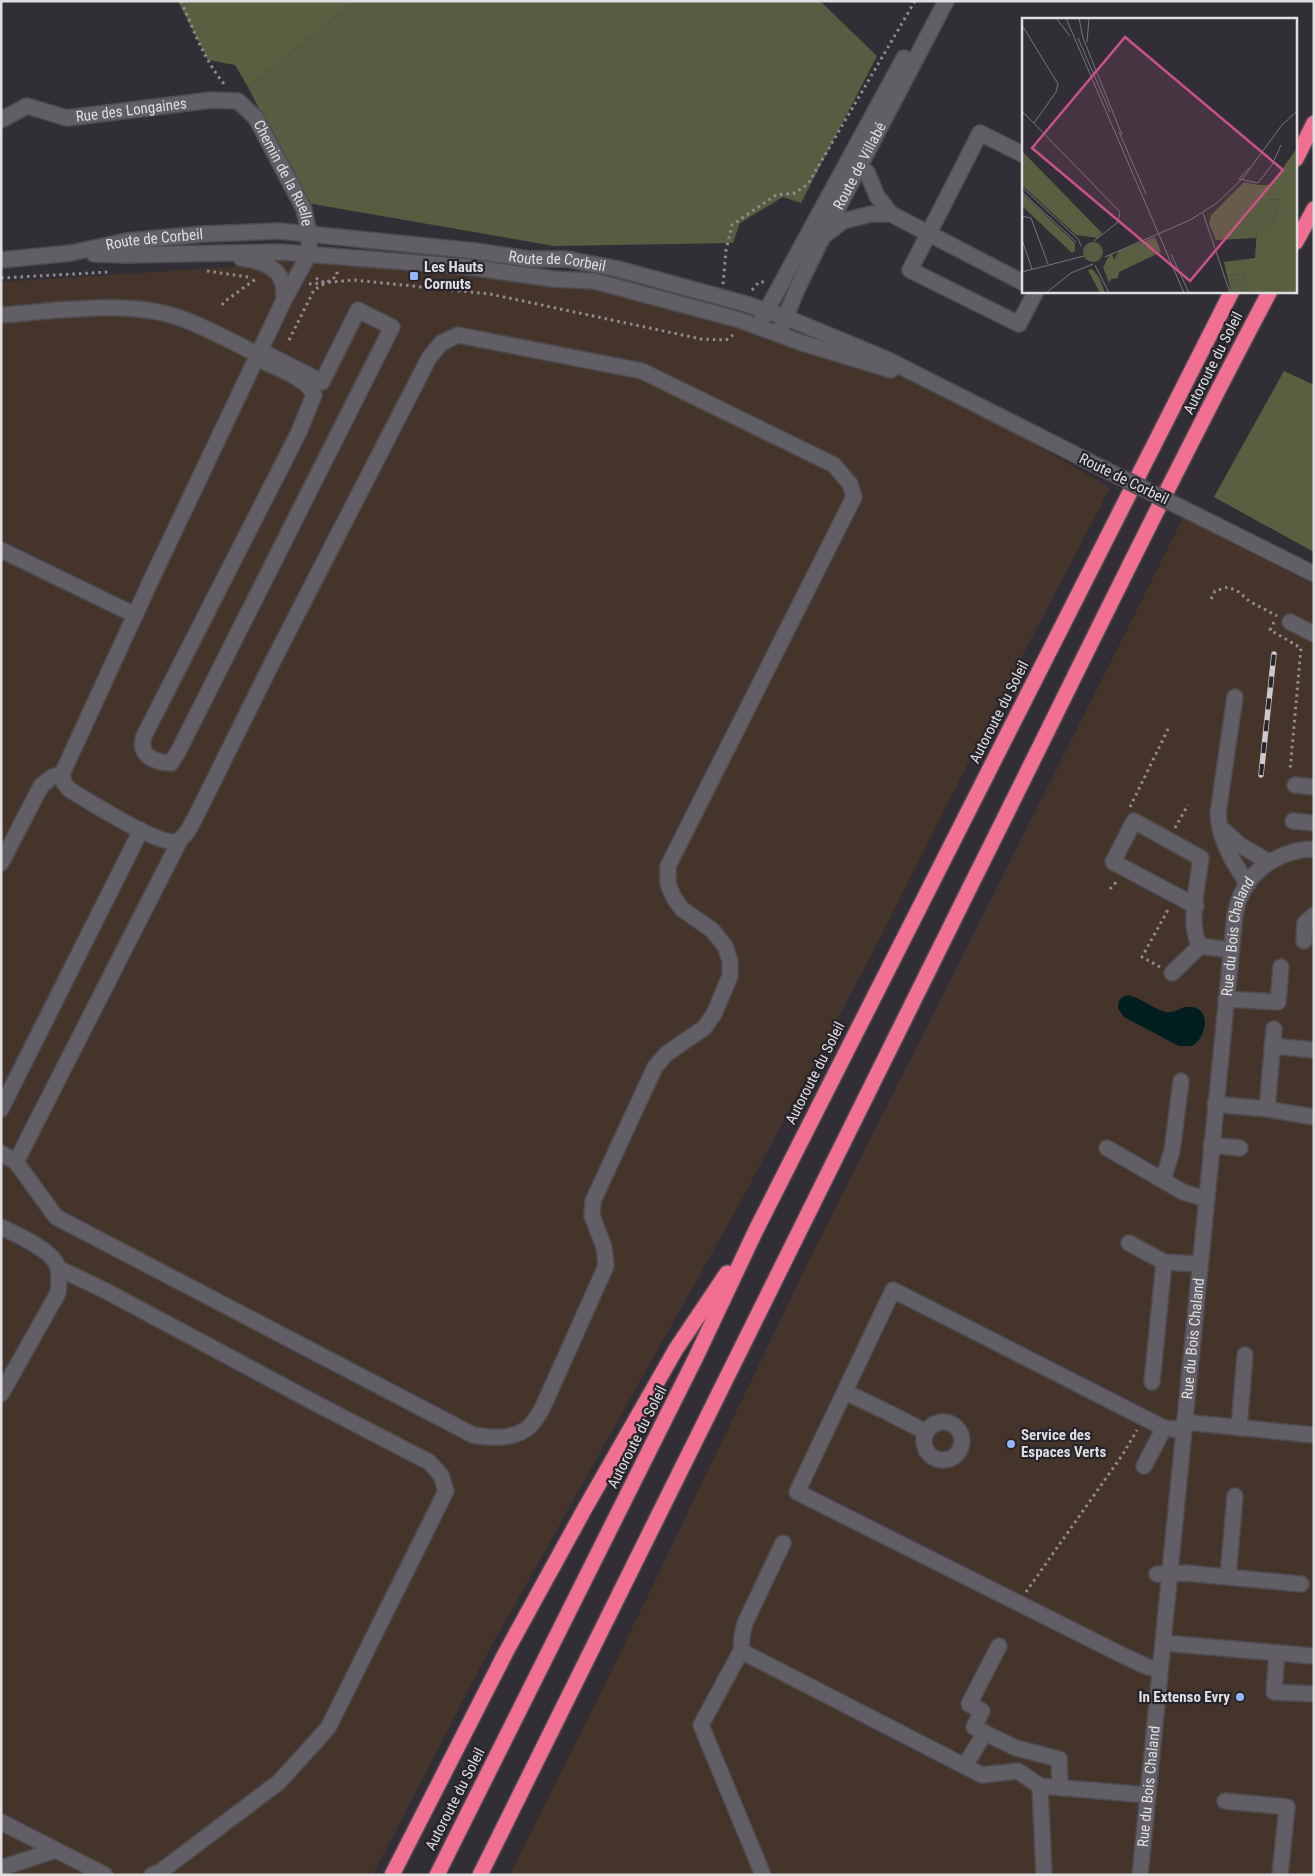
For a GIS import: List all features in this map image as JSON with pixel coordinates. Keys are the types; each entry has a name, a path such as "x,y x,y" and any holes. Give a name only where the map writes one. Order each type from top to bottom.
{"highway":[{"path":"1298,155 1314,123"},
{"path":"1298,238 1314,209"},
{"name":"Autoroute du Soleil","path":"437,1875 696,1357 756,1230 1231,292"},
{"name":"Autoroute du Soleil","path":"480,1875 789,1248 1117,591 1269,292"},
{"path":"392,1875 506,1652 589,1502 676,1349 756,1230"}],"street":[{"name":"Route de Villabé","path":"759,327 766,310 934,1"},
{"name":"Route de Villabé","path":"779,334 797,288 823,236 946,1"},
{"path":"823,236 842,221 956,1"},
{"name":"Rue des Longaines","path":"1,120 27,106 67,118 212,100 238,101"},
{"name":"Chemin de la Ruelle","path":"238,101 256,118 261,126 304,209 309,234 309,254"},
{"path":"1022,154 980,133 910,270 1018,324 1035,292"},
{"path":"868,172 877,196 890,214 1022,282"},
{"path":"842,221 871,214 890,214"},
{"name":"Route de Corbeil","path":"1,260 71,252 127,241 203,234 279,231 475,251 529,259 566,259 618,269 766,310 886,359 1314,574"},
{"name":"Route de Corbeil","path":"71,252 127,255 280,252 469,266 552,278 594,281 740,320 936,384"},
{"path":"210,254 253,260 271,268 282,280 284,300"},
{"path":"180,840 172,842 141,830 70,790 64,783 62,774 284,300 309,254"},
{"path":"1,315 116,308 152,311 182,318 259,355 322,382 358,310 392,327 178,752 171,763 162,763 151,758 143,750 141,744 144,736 298,434 314,396 312,390 303,382 259,355"},
{"path":"1,1153 16,1162 56,1217 473,1435 496,1438 512,1435 529,1427 542,1410 606,1266 604,1247 592,1216 593,1201 655,1067 666,1054 704,1028 714,1014 730,976 730,961 725,946 712,930 682,909 674,898 668,884 668,866 854,497 850,484 834,465 642,371 458,335 441,343 425,367 214,778 200,810 180,840 16,1162"},
{"path":"1,550 135,615"},
{"path":"1290,622 1314,634"},
{"path":"1235,697 1218,813 1223,841 1238,870 1248,884"},
{"path":"1,863 41,786 52,777 62,774"},
{"path":"1292,779 1314,787"},
{"path":"1196,906 1113,862 1134,821 1201,858 1196,906 1194,924 1195,938 1200,946"},
{"path":"1293,821 1314,823"},
{"path":"1219,826 1240,845 1269,862"},
{"path":"1,1109 141,830"},
{"name":"Rue du Bois Chaland","path":"1140,1874 1163,1643 1159,1619 1163,1574 1183,1426 1235,914 1241,894 1269,862 1284,854 1314,848"},
{"path":"1304,941 1305,923 1314,915"},
{"path":"1200,946 1231,950"},
{"path":"1172,974 1200,946"},
{"path":"1226,999 1278,1002 1281,967"},
{"path":"1267,1109 1274,1029"},
{"path":"1272,1046 1314,1050"},
{"path":"1163,1180 1172,1151 1181,1081"},
{"path":"1215,1104 1267,1109 1314,1117"},
{"path":"1211,1145 1240,1148"},
{"path":"1107,1148 1183,1192 1206,1199"},
{"path":"1,1227 25,1238 54,1260 58,1268 58,1293 1,1394"},
{"path":"1129,1243 1164,1262 1200,1264"},
{"path":"1152,1382 1164,1262"},
{"path":"58,1268 106,1291 429,1462 441,1475 446,1491 328,1728 279,1782 160,1872 152,1875"},
{"path":"1160,1669 1148,1668 797,1492 893,1290 1164,1428 1183,1426 1238,1428 1314,1436"},
{"path":"1238,1428 1245,1355"},
{"path":"845,1392 926,1432"},
{"path":"1144,1466 1164,1428"},
{"path":"1228,1577 1235,1496"},
{"path":"763,1875 702,1725 741,1651 745,1623 783,1543"},
{"path":"1163,1574 1185,1573 1301,1584"},
{"path":"1163,1643 1314,1656"},
{"path":"998,1646 969,1704 982,1711 974,1727 1016,1748 1059,1759 1060,1787"},
{"path":"741,1651 982,1775 1018,1770 1040,1786 1148,1795"},
{"path":"1277,1652 1274,1692 1314,1694"},
{"path":"965,1766 984,1733"},
{"path":"1040,1786 1044,1875"},
{"path":"1225,1800 1287,1807 1280,1875"},
{"path":"1,1822 105,1875"},
{"path":"1,1868 56,1850"},
{"path":"1140,1874 1147,1875"}],"path":[{"path":"181,1 200,47 216,75 238,101"},
{"path":"723,292 726,250 732,225 776,195 795,193 808,184 915,1"},
{"path":"289,340 314,290 336,276 338,268"},
{"path":"204,270 263,278"},
{"path":"1,278 118,271"},
{"path":"222,305 264,273"},
{"path":"316,278 326,283"},
{"path":"312,284 354,280 490,294 701,339 726,340 735,333 740,320"},
{"path":"1211,599 1216,591 1228,587 1239,592 1249,601 1277,616 1270,630 1301,648 1292,779"},
{"path":"1137,811 1129,807 1169,727"},
{"path":"1174,830 1188,805"},
{"path":"1020,1603 1029,1587 1123,1454 1144,1417"}],"shaded area":[{"path":"311,248 369,251 595,278 760,317 935,385 1110,488 1013,674 876,946 739,1205 488,1652 373,1875 1,1875 1,282 245,266"},
{"path":"1183,518 1314,584 1314,1875 510,1875 601,1693 803,1273"}],"green space":[{"path":"178,1 355,1 248,87 235,65 208,60"},
{"path":"355,1 820,1 877,56 801,203 783,197 740,223 733,243 554,246 307,203 248,87"},
{"path":"1284,371 1314,385 1314,552 1214,497"}],"water":[{"path":"1127,995 1166,1012 1188,1007 1198,1009 1202,1013 1205,1025 1201,1037 1192,1046 1179,1046 1124,1017 1118,1006 1120,1000"}],"railway":[{"path":"1261,775 1274,654"}],"place":[{"name":"Les Hauts Cornuts","path":"414,276"},
{"name":"Service des Espaces Verts","path":"1011,1444"},
{"name":"In Extenso Evry","path":"1240,1697"}]}
